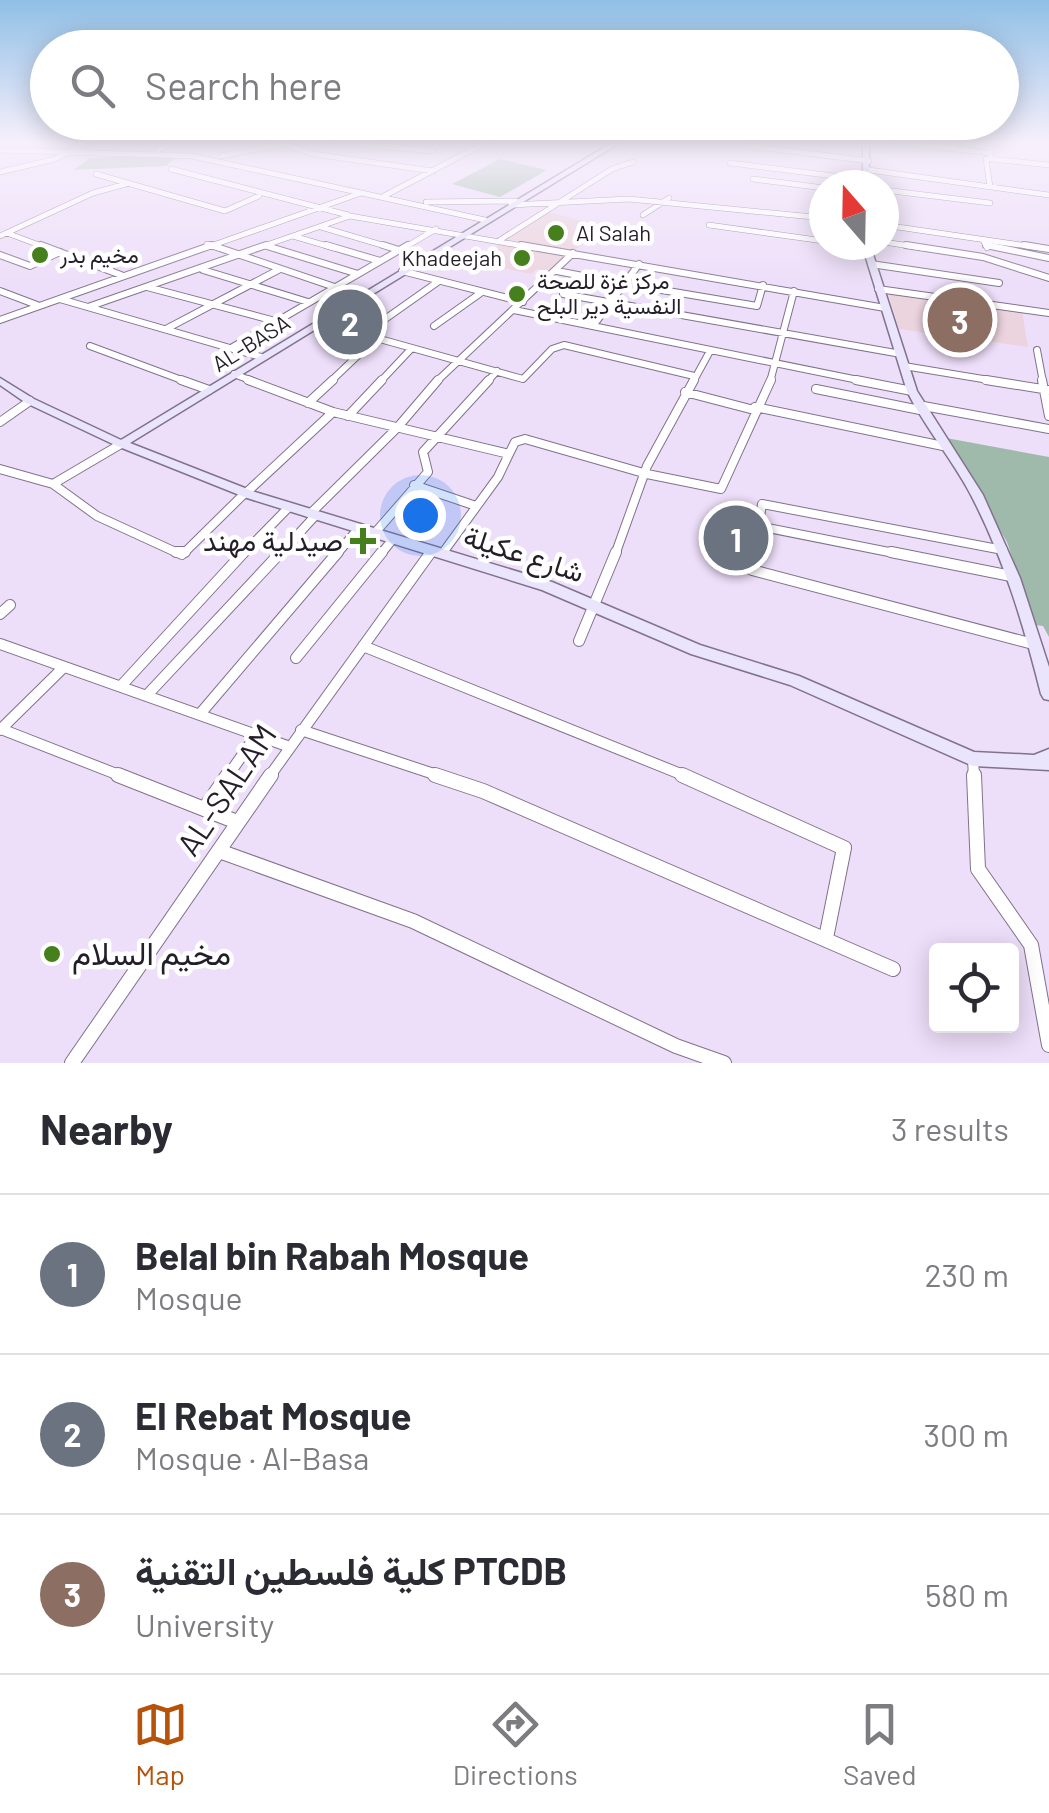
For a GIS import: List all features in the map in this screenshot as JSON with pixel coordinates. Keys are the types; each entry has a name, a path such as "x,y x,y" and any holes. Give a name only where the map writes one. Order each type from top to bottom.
{"street":[{"path":"4,235 102,192"},
{"path":"157,192 225,211 261,195"},
{"path":"249,192 350,216 884,308"},
{"path":"0,320 121,274 363,192 485,220"},
{"path":"384,196 393,192"},
{"name":"AL-BASA","path":"53,484 533,192"},
{"path":"500,240 578,192"},
{"path":"899,192 990,203"},
{"path":"1024,192 1049,195"},
{"path":"413,202 668,198 809,216"},
{"path":"643,215 668,198"},
{"path":"88,306 350,216"},
{"path":"318,226 399,250"},
{"path":"709,226 809,238"},
{"path":"899,227 1049,249"},
{"path":"232,348 436,229"},
{"path":"4,235 121,274"},
{"path":"293,236 380,262"},
{"path":"984,240 988,249 1049,258"},
{"path":"207,244 361,296"},
{"path":"295,254 316,244"},
{"path":"899,244 982,257 1049,278"},
{"path":"267,246 358,274"},
{"path":"0,256 30,266 60,252"},
{"path":"148,694 397,428 455,360 573,253"},
{"path":"868,260 919,407 962,469 1004,550 1049,694"},
{"path":"593,326 639,264"},
{"path":"870,264 999,283"},
{"path":"201,269 309,303"},
{"path":"166,329 280,269"},
{"path":"402,270 523,302"},
{"path":"557,271 624,284"},
{"path":"361,336 439,280"},
{"path":"650,288 757,306 762,286"},
{"path":"147,287 274,321"},
{"path":"878,288 1049,313"},
{"path":"0,291 37,305"},
{"path":"434,326 482,292"},
{"path":"234,374 333,412 397,428 508,454 515,442 525,439 647,474 721,489 754,408 777,366 794,292"},
{"path":"563,294 1046,389"},
{"path":"58,298 261,357"},
{"path":"514,310 912,391"},
{"path":"319,322 523,379 552,348 564,345 694,376"},
{"path":"308,403 374,340"},
{"path":"90,346 209,390"},
{"path":"348,416 411,349"},
{"path":"1036,350 1049,416"},
{"path":"579,640 598,604 623,523 684,392 710,351"},
{"path":"374,534 428,472 421,455 497,371"},
{"name":"شارع عكيلة","path":"0,381 30,401 122,444 246,493 598,604 696,650 794,680 973,759 1045,761"},
{"path":"816,389 1049,429"},
{"path":"684,392 943,446"},
{"path":"0,422 30,401"},
{"path":"0,470 53,484 97,516 182,555 333,412"},
{"name":"AL-SALAM","path":"72,1063 301,730 476,506 508,454"},
{"path":"414,486 476,506"},
{"path":"1004,550 762,504 752,570 1034,644"},
{"path":"121,686 210,586 290,507"},
{"path":"758,526 1011,576"},
{"path":"200,714 358,530"},
{"path":"296,658 393,539"},
{"path":"0,614 10,605"},
{"path":"0,644 290,746"},
{"path":"363,646 685,776 844,848 826,938"},
{"path":"64,667 1,729 236,822"},
{"path":"301,730 483,791 892,970"},
{"path":"206,808 256,734"},
{"path":"973,759 978,869 1031,946 1049,1046"},
{"path":"219,852 413,922 676,1046 724,1063"}],"shaded area":[{"name":"Al Salah","path":"549,212 605,227 575,250 506,239"},
{"name":"Khadeejah","path":"502,243 568,254 551,272 537,269 531,274 474,262"},
{"path":"888,292 1022,311 1028,347 899,329"}],"green space":[{"path":"480,192 509,192 500,197"},
{"path":"946,438 1049,457 1049,637 1043,626 1035,625 1007,542"}],"place":[{"name":"Al Salah","path":"556,233"},
{"name":"مخيم بدر","path":"40,255"},
{"name":"Khadeejah","path":"522,258"},
{"name":"مركز غزة للصحة النفسية دير البلح","path":"517,294"},
{"name":"كلية فلسطين التقنية PTCDB","path":"960,320"},
{"name":"El Rebat Mosque","path":"350,322"},
{"name":"Belal bin Rabah Mosque","path":"736,538"},
{"name":"صيدلية مهند","path":"363,541"},
{"name":"مخيم السلام","path":"52,954"}]}
